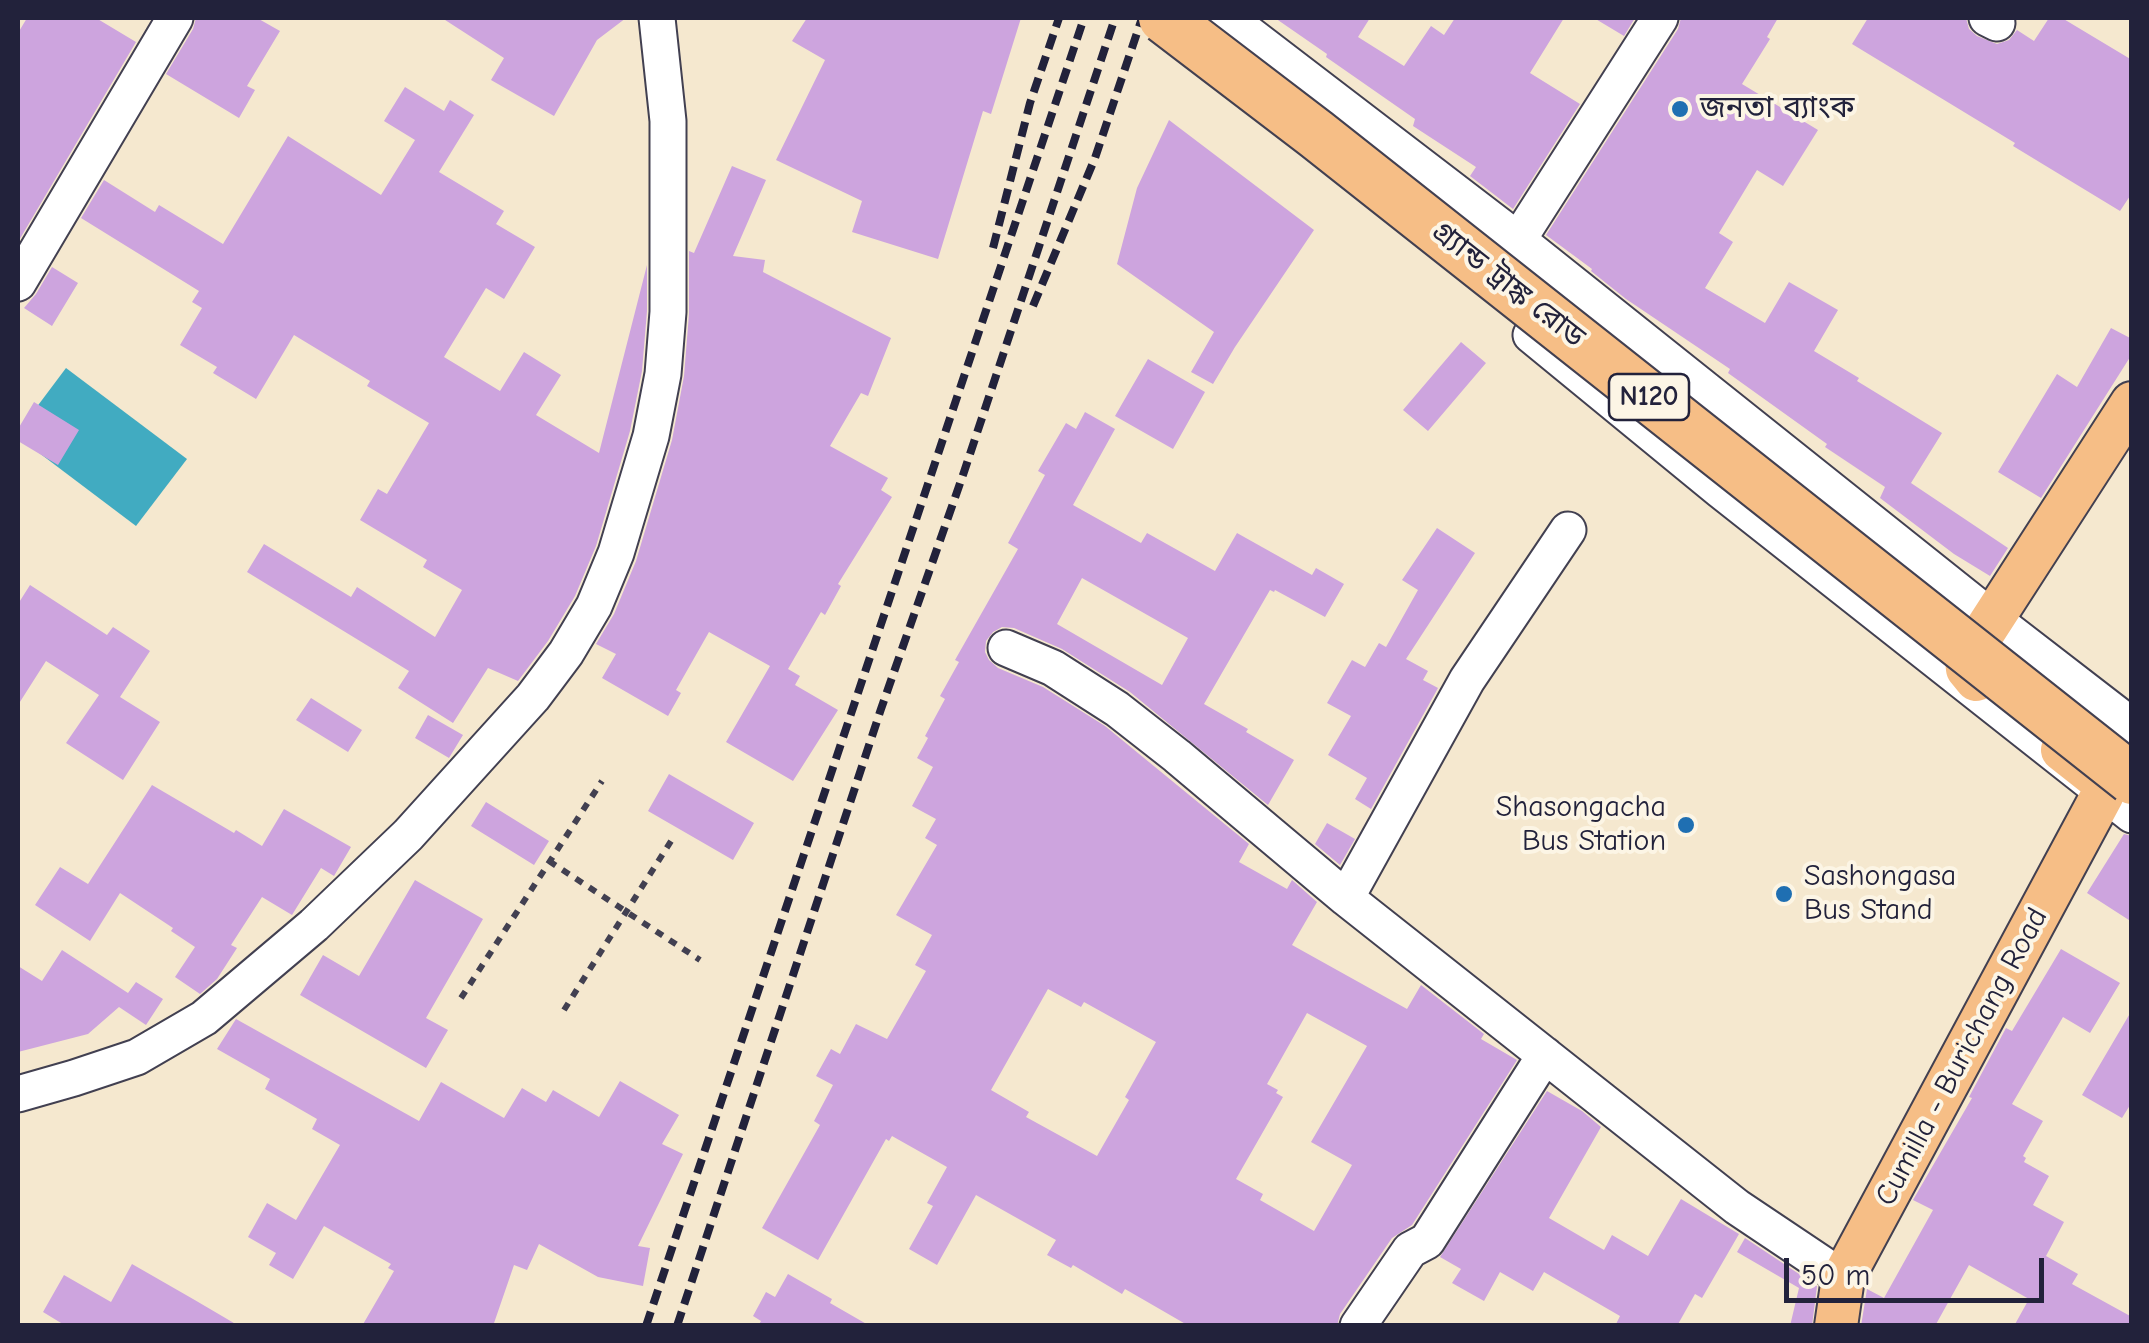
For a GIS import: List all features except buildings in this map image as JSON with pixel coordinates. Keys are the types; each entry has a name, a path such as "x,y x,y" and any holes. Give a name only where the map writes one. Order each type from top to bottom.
{"highway":[{"name":"গ্র্যান্ড ট্রাঙ্ক রোড","path":"1164,18 1878,577 1974,656 2122,796"}],"main road":[{"path":"2122,796 1974,679 1966,660 2132,403"},
{"name":"Cumilla - Burichang Road","path":"1836,1326 1843,1278 2122,796"}],"street":[{"path":"18,283 175,18"},
{"path":"18,1094 137,1057 204,1018 314,925 408,834 533,698 566,654 594,606 616,553 650,436 663,374 668,312 668,121 657,18"},
{"path":"1136,18 1224,84 1720,490 2122,796"},
{"path":"1228,18 1518,240 2132,726"},
{"path":"1518,240 1660,18"},
{"path":"1346,898 1467,680 1568,530"},
{"path":"1006,648 1053,668 1117,709 1346,898 1737,1208 1843,1278"},
{"path":"1358,1326 1410,1250 1427,1241 1545,1055"}],"path":[{"path":"461,998 602,782"},
{"path":"564,1010 671,841"},
{"path":"549,861 700,960"}],"water":[{"path":"66,368 187,459 136,526 18,437"}],"railway":[{"path":"993,248 1030,103 1059,18"},
{"path":"646,1326 1084,18"},
{"path":"677,1326 1115,18"},
{"path":"1033,306 1095,158 1142,18"}],"place":[{"name":"জনতা ব্যাংক","path":"1680,109"},
{"name":"Shasongacha Bus Station","path":"1686,825"},
{"name":"Sashongasa Bus Stand","path":"1784,894"}]}
